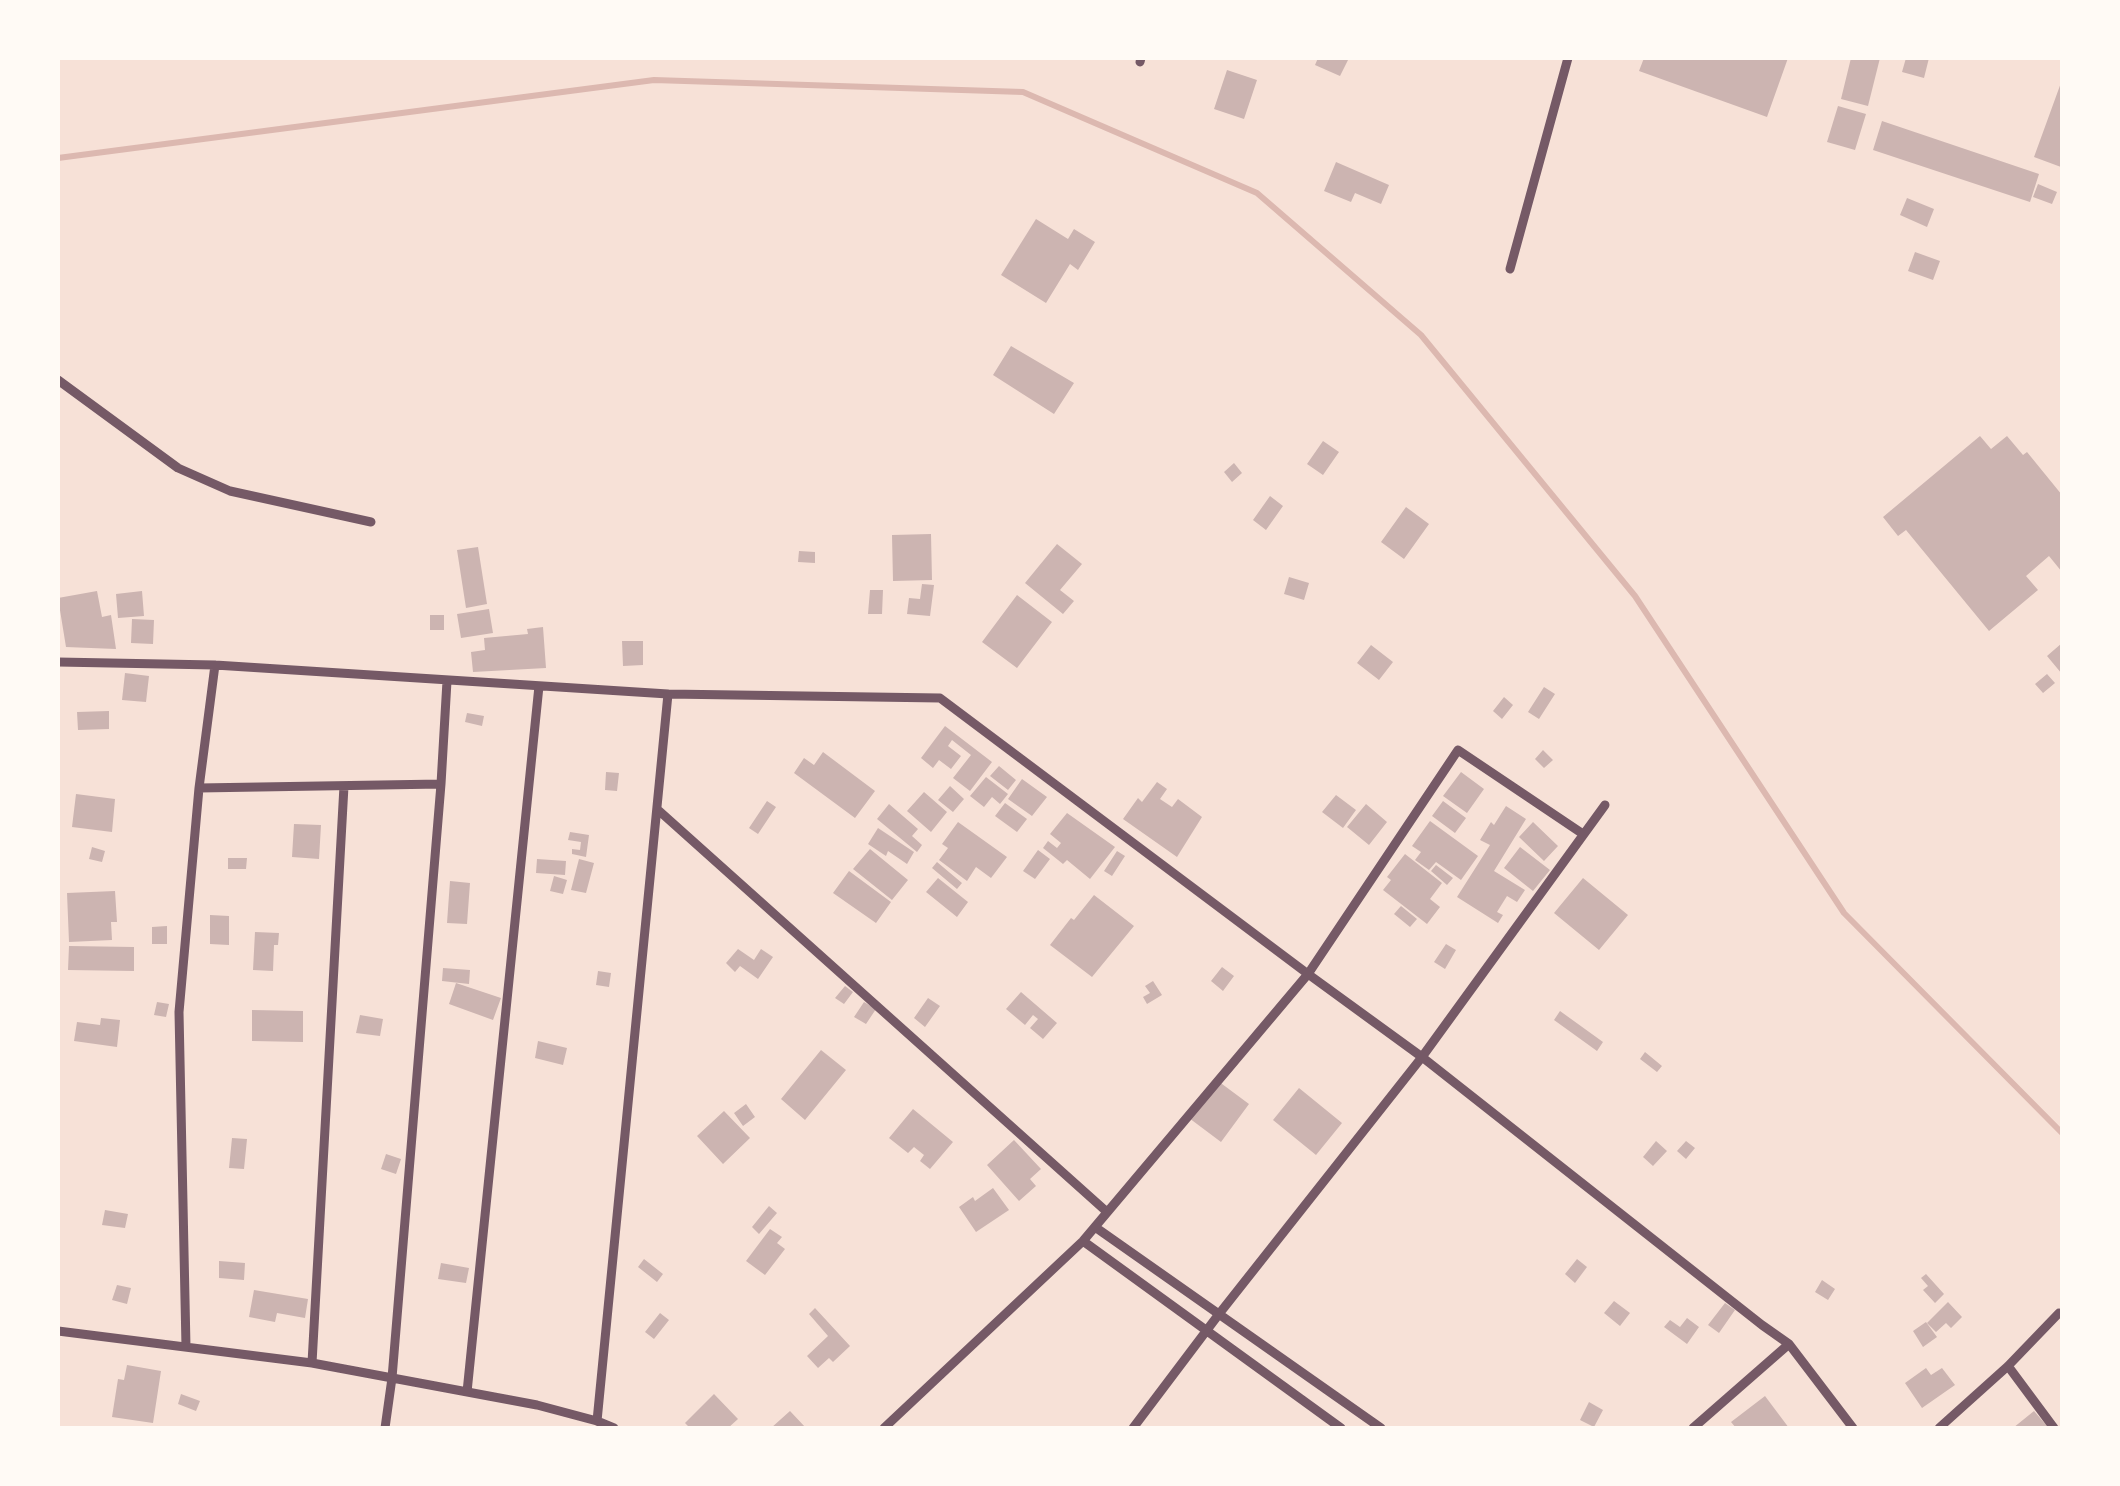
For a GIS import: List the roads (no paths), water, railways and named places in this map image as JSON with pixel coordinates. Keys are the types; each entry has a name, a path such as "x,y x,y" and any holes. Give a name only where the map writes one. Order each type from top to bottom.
{"street":[{"path":"1510,269 1568,58"},
{"path":"58,380 178,468 230,491 371,522"},
{"path":"58,662 215,665 668,694 940,698 1422,1057 1790,1344 1854,1428"},
{"path":"186,1347 179,1012 199,788 215,665"},
{"path":"385,1428 447,681"},
{"path":"466,1392 540,686"},
{"path":"598,1420 668,694"},
{"path":"884,1428 1083,1242 1308,974 1458,750 1583,834"},
{"path":"199,788 441,784"},
{"path":"312,1363 344,786"},
{"path":"1133,1428 1422,1057 1605,805"},
{"path":"657,809 1107,1212"},
{"path":"1095,1226 1381,1428"},
{"path":"1083,1242 1341,1428"},
{"path":"1939,1428 2059,1313"},
{"path":"58,1331 312,1363 537,1405 598,1420 614,1428"},
{"path":"1694,1428 1790,1344"},
{"path":"2008,1366 2054,1428"}],"waterway":[{"path":"58,158 654,80 1023,92 1257,193 1421,335 1635,596 1844,913 2062,1133"}]}
